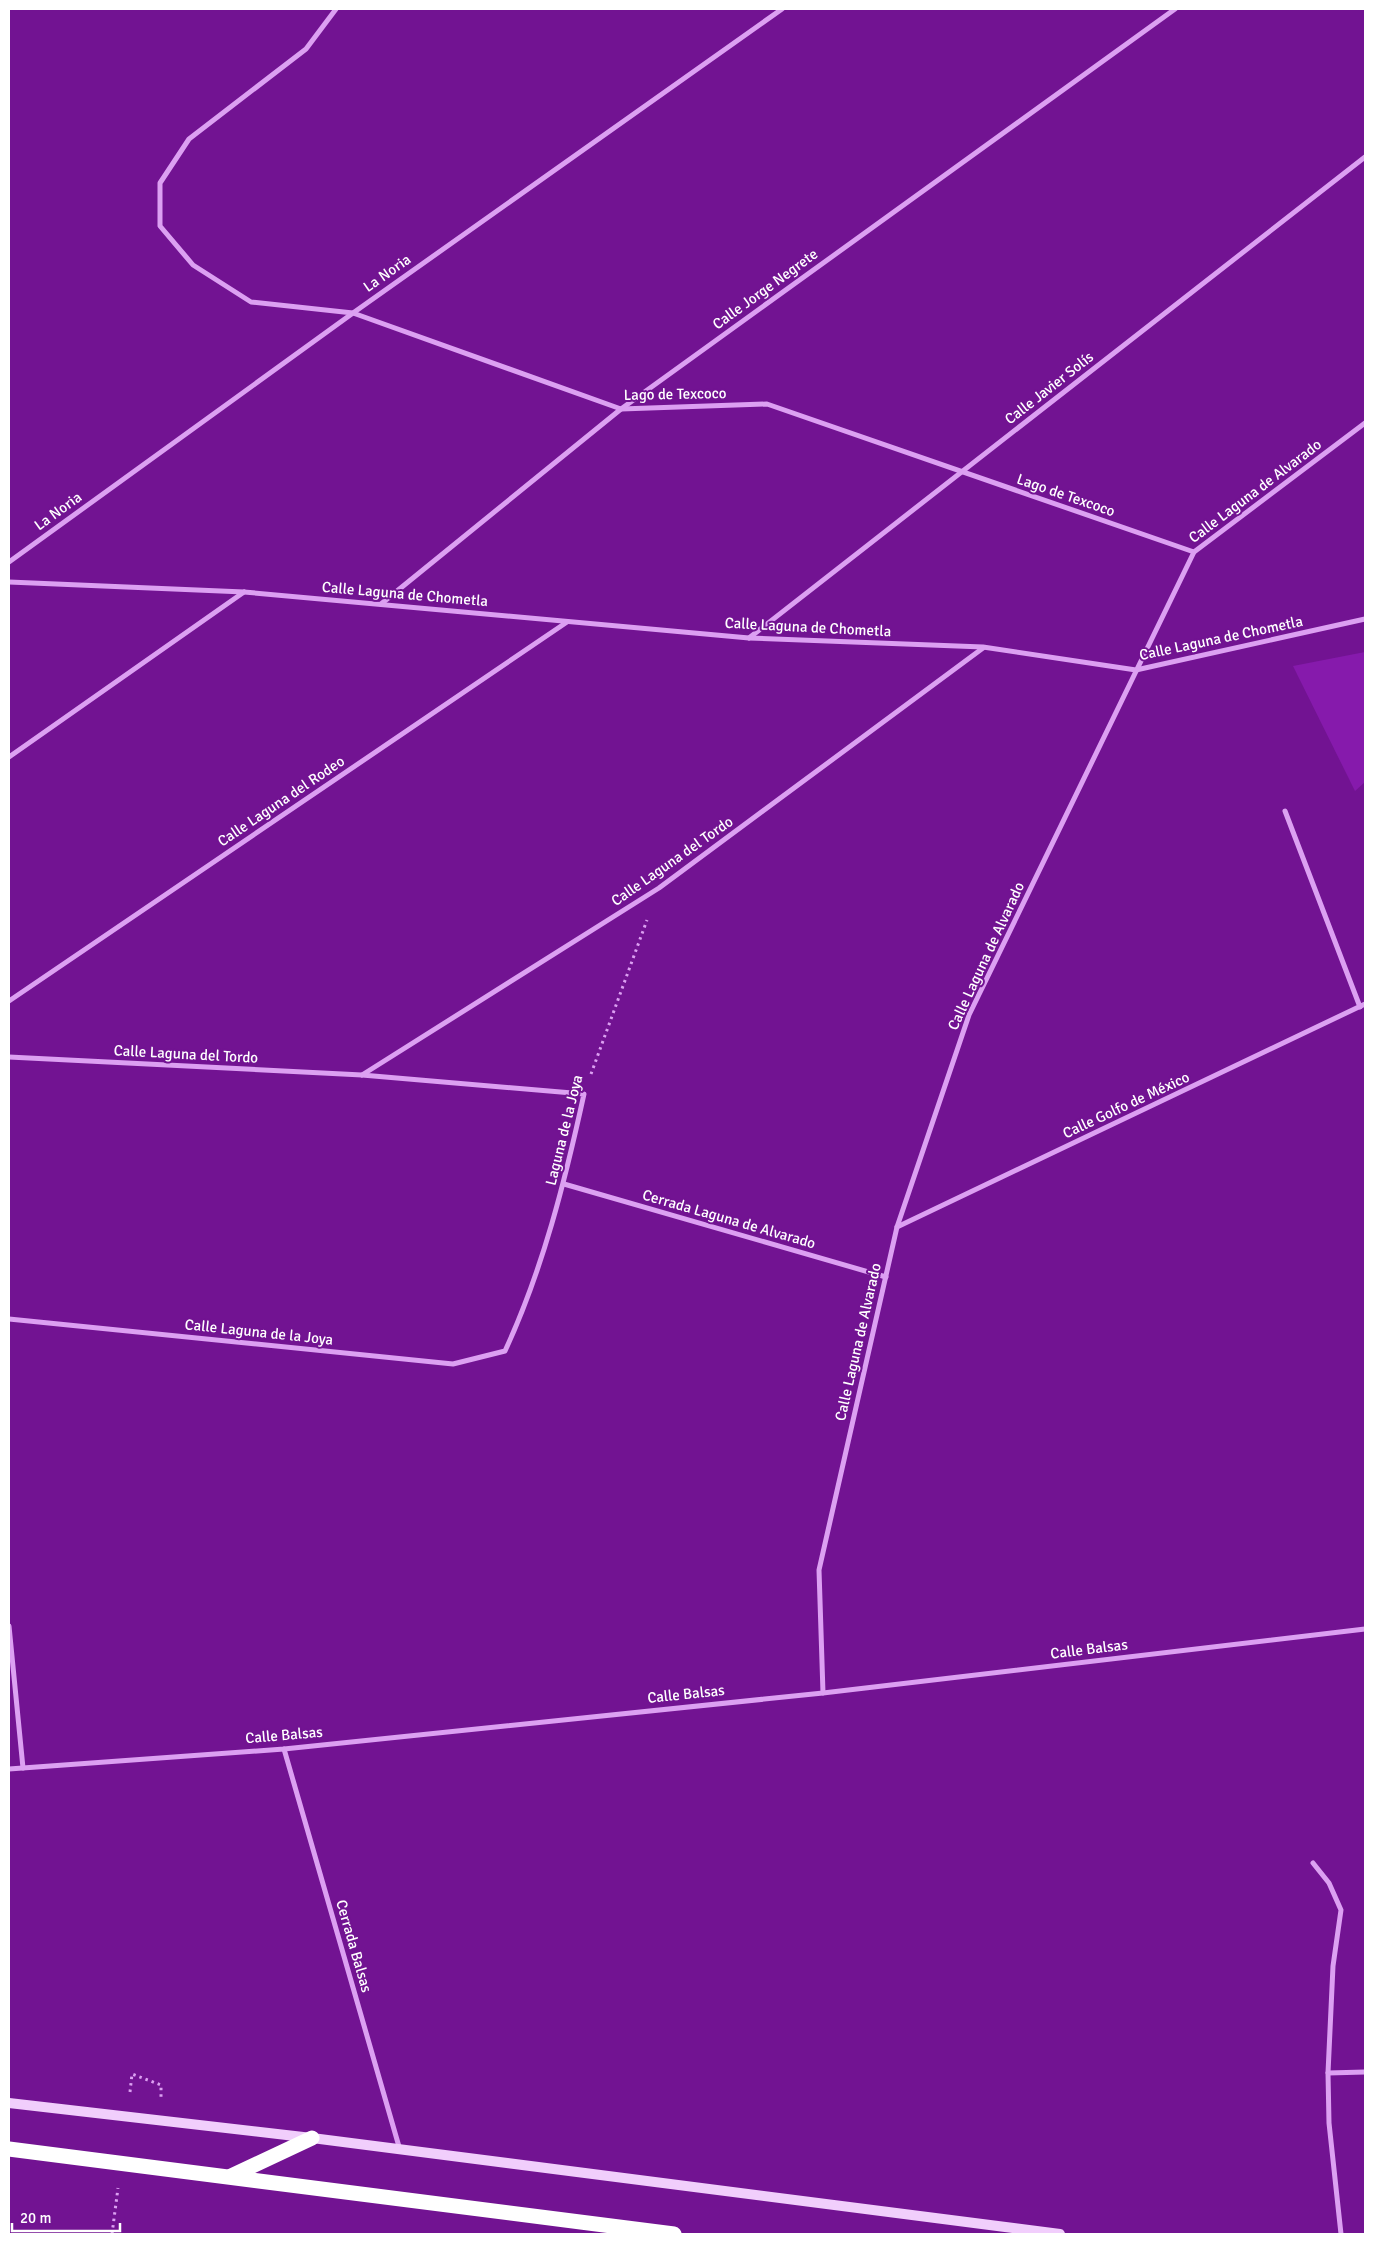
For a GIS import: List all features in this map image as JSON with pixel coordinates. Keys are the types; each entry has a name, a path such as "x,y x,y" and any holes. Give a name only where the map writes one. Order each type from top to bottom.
{"highway":[{"path":"231,2176 312,2138"},
{"path":"9,2149 674,2234"}],"main road":[{"path":"9,2102 312,2138 400,2151 1060,2234"}],"street":[{"name":"Lago de Texcoco","path":"336,9 306,49 189,139 160,183 160,226 193,265 251,302 353,313 621,409 767,404 961,473 1194,552"},
{"name":"La Noria","path":"9,562 353,313 782,9"},
{"name":"Calle Jorge Negrete","path":"381,605 621,409 1175,9"},
{"name":"Calle Javier Solís","path":"749,638 1365,157"},
{"name":"Calle Laguna de Alvarado","path":"823,1693 818,1570 897,1227 969,1015 1194,552 1365,424"},
{"name":"Calle Laguna de Chometla","path":"9,582 244,592 749,638 983,647 1136,670 1365,619"},
{"path":"9,757 244,592"},
{"name":"Calle Laguna del Rodeo","path":"9,1001 568,622"},
{"name":"Calle Laguna del Tordo","path":"362,1075 659,888 983,647"},
{"path":"1285,811 1363,1006"},
{"name":"Calle Golfo de México","path":"897,1227 1363,1006"},
{"name":"Calle Laguna del Tordo","path":"9,1057 362,1075 584,1094"},
{"name":"Laguna de la Joya","path":"505,1351 522,1315 564,1184 584,1094"},
{"name":"Cerrada Laguna de Alvarado","path":"564,1184 886,1277"},
{"name":"Calle Laguna de la Joya","path":"9,1319 453,1364 505,1351"},
{"path":"9,1626 23,1768"},
{"name":"Calle Balsas","path":"9,1769 284,1748 823,1693 1365,1629"},
{"name":"Cerrada Balsas","path":"284,1748 400,2151"},
{"path":"1313,1863 1330,1883 1341,1910 1333,1966 1328,2073 1329,2123 1342,2234"},
{"path":"1328,2073 1365,2072"}],"path":[{"name":"Laguna de la Joya","path":"584,1094 659,888"}],"shaded area":[{"path":"1365,652 1365,782 1355,791 1293,666"}]}
